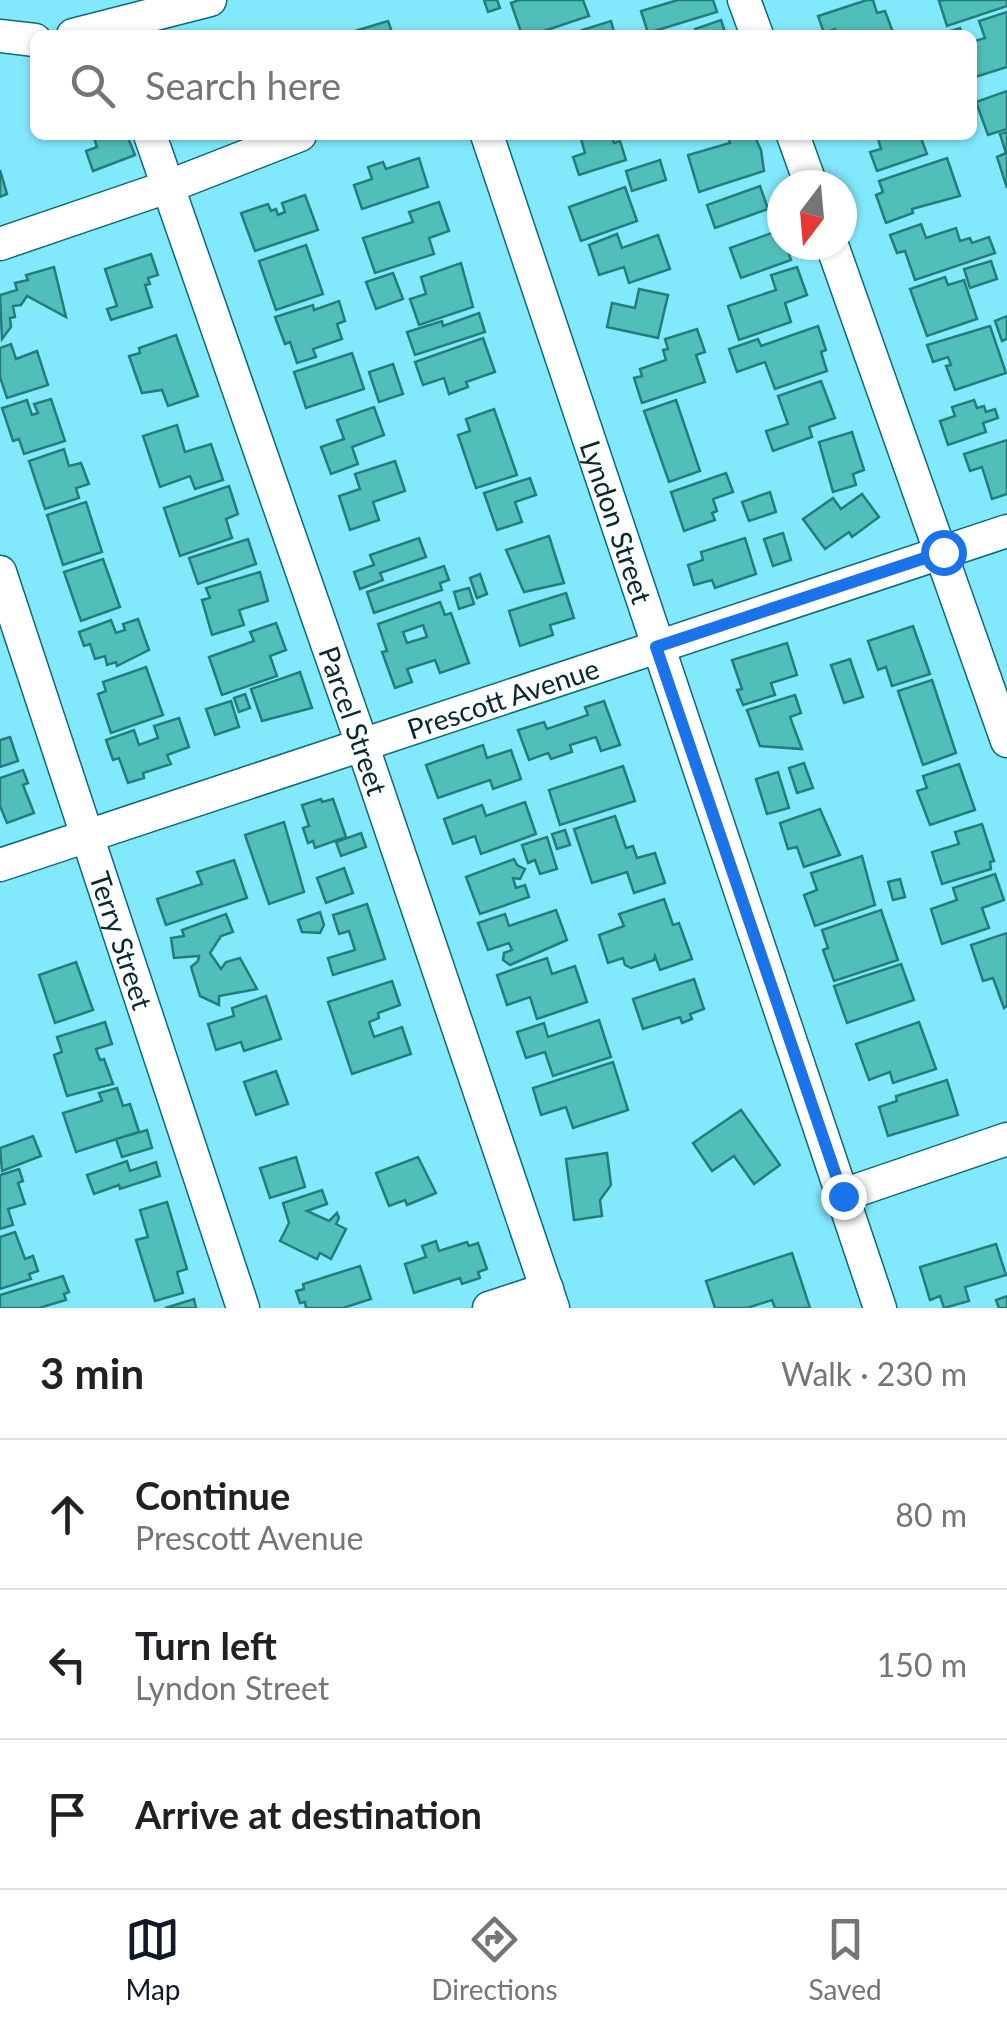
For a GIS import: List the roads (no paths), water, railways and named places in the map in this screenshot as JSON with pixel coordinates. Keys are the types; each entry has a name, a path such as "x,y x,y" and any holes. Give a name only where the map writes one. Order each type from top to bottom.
{"street":[{"path":"93,30 210,0"},
{"path":"744,0 755,30"},
{"path":"0,36 30,39"},
{"name":"Parcel Street","path":"152,140 550,1299"},
{"path":"0,244 167,187 287,140"},
{"name":"Lyndon Street","path":"489,140 880,1308"},
{"path":"795,140 806,170"},
{"path":"837,260 1007,741"},
{"name":"Prescott Avenue","path":"0,865 1007,531"},
{"name":"Terry Street","path":"0,572 243,1308"},
{"path":"843,1196 1007,1139"},
{"path":"489,1308 550,1299"}]}
